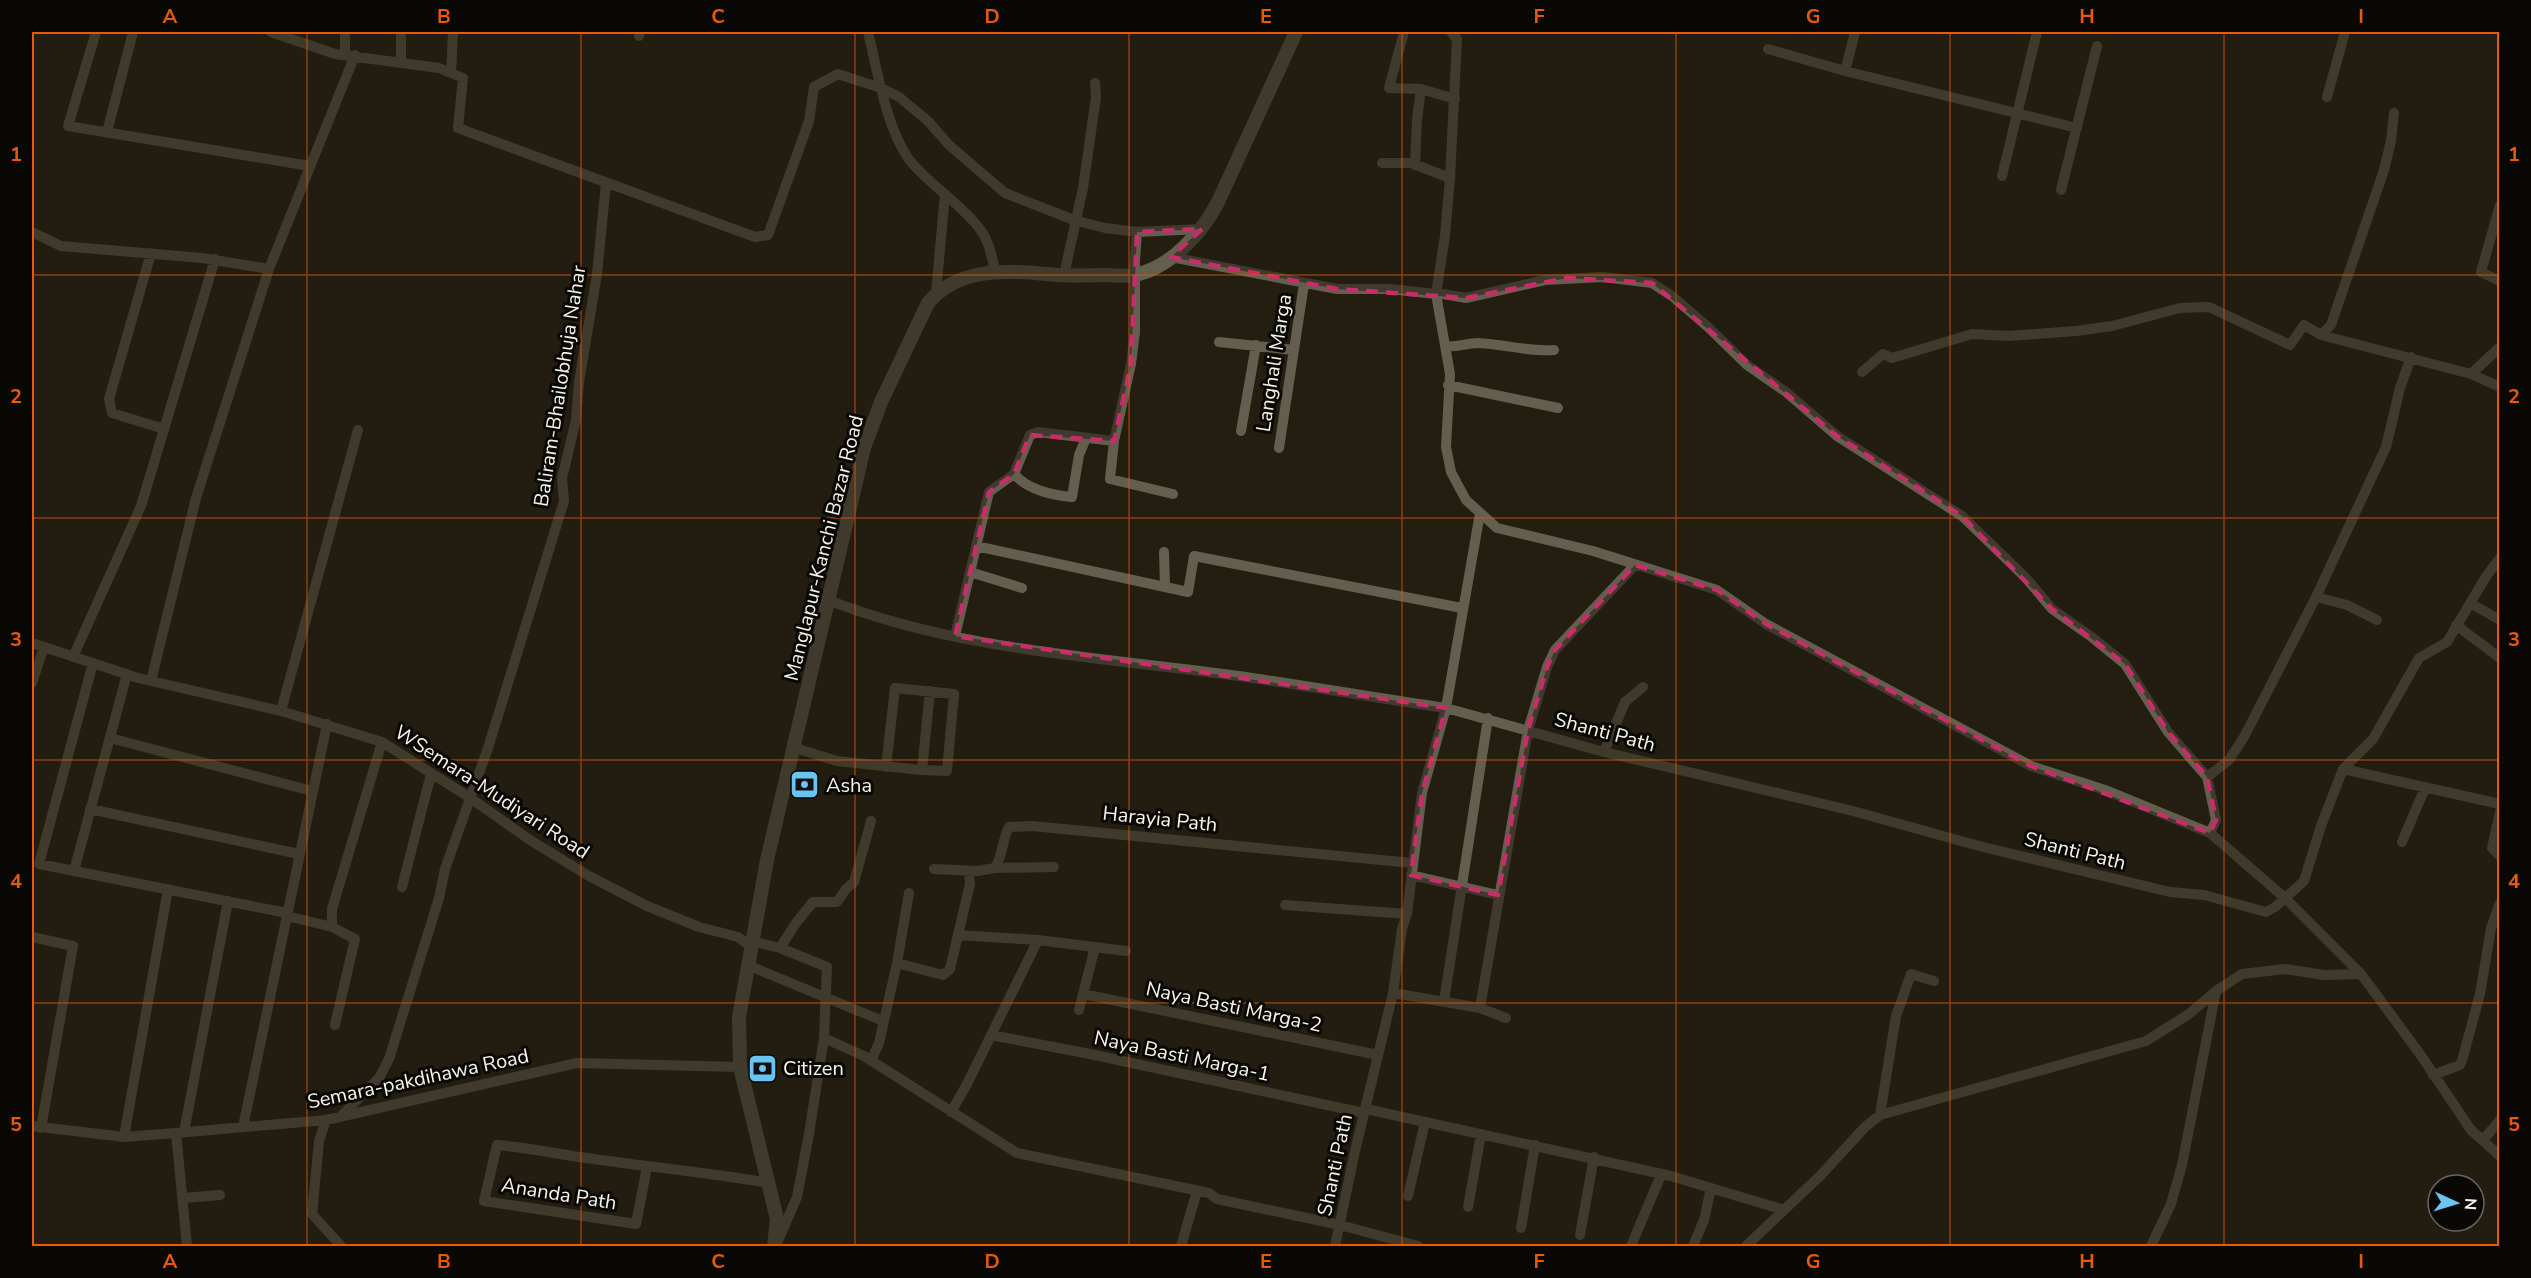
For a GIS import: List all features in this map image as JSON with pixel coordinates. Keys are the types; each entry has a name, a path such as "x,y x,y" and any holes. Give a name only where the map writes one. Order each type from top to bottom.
{"street":[{"path":"96,32 68,126 310,166"},
{"path":"106,132 133,32"},
{"path":"271,32 285,34 335,54 439,68 463,78 458,128 736,232 755,237 768,235 809,121 813,87 838,74 881,88 899,97 928,121 948,145 1005,193 1074,220 1137,232 1202,229"},
{"path":"151,681 196,498 269,269 310,166 350,55 345,32"},
{"path":"401,32 401,62"},
{"path":"451,73 453,32"},
{"path":"868,32 881,88 906,156 920,173 945,194 979,229 988,242 994,271"},
{"name":"Manglapur-Kanchi Bazar Road","path":"775,1246 777,1219 740,1067 739,1017 767,860 868,438 881,402 919,318 936,293 966,277 994,271 1064,275 1135,275 1162,263 1202,229 1218,202 1296,32"},
{"path":"1404,32 1389,88 1421,89 1455,99"},
{"path":"1845,71 1855,32"},
{"path":"2002,176 2037,32"},
{"path":"2327,97 2345,32"},
{"path":"1456,34 1450,178 1436,294 1450,374 1446,447 1451,472 1466,500 1497,528 1593,551 1717,590 1766,624 2031,766 2104,790 2210,833 2285,898 2361,974 2471,1130 2499,1156"},
{"path":"2061,190 2097,46"},
{"path":"1768,49 1845,71 2077,128"},
{"path":"1064,275 1074,220 1083,188 1096,97 1095,83"},
{"path":"1415,165 1416,120 1421,89"},
{"path":"2321,335 2331,326 2384,170 2391,141 2394,113"},
{"path":"1382,163 1415,165 1450,178"},
{"name":"Baliram-Bhailobhuja Nahar","path":"342,1115 379,1078 389,1059 439,898 445,868 488,748 564,501 562,478 576,420 579,382 597,274 606,183"},
{"path":"936,293 945,194"},
{"path":"2499,205 2481,272 2499,280"},
{"path":"32,232 61,246 215,259 269,269"},
{"path":"1137,232 1135,332 1131,364 1114,441 1110,479 1173,494"},
{"path":"151,253 110,399 112,414 165,429"},
{"path":"1170,257 1292,279 1304,284 1337,290 1390,289 1466,298 1545,280 1567,278 1603,276 1652,282 1708,327 1748,365 1786,392 1837,436 1962,516 2026,578 2052,609 2125,664 2168,732 2207,777 2216,820 2210,833"},
{"path":"73,657 141,506 215,259"},
{"name":"Langhali Marga","path":"1279,448 1304,284"},
{"path":"1862,372 1883,354 1893,358 1972,334 2009,336 2076,331 2112,326 2180,308 2209,307 2289,345 2304,325 2321,335 2471,374 2499,387"},
{"path":"1219,342 1294,350"},
{"path":"1445,346 1477,343 1538,351 1554,350"},
{"path":"1241,431 1256,345"},
{"path":"2471,374 2499,346"},
{"path":"2207,777 2229,760 2244,737 2316,597 2386,447 2400,388 2411,357"},
{"path":"1448,385 1558,408"},
{"path":"281,711 358,430"},
{"path":"955,636 989,492 1014,474 1030,435 1038,432 1114,441"},
{"path":"1014,474 1021,481 1051,495 1072,497 1079,455 1086,438"},
{"path":"828,600 889,621 955,636 1065,656 1239,676 1446,708 1480,513"},
{"path":"976,546 1188,592 1194,556 1462,608"},
{"path":"1164,552 1165,586"},
{"path":"2285,898 2304,881 2321,826 2343,769 2373,739 2419,658 2447,642 2499,558"},
{"path":"1480,1008 1528,730 1547,667 1555,650 1635,565"},
{"path":"970,572 1022,588"},
{"path":"2316,597 2347,605 2377,620"},
{"path":"2470,603 2499,620"},
{"path":"2456,625 2499,658"},
{"name":"WSemara-Mudiyari Road","path":"32,643 151,681 281,711 382,742 469,797 530,840 589,876 647,906 699,927 738,937 751,943 780,948 827,967 827,997"},
{"path":"32,683 44,647"},
{"path":"93,663 35,863 228,901 333,927 355,939 335,1025"},
{"path":"74,871 127,674"},
{"path":"1604,752 1625,702 1643,687"},
{"path":"795,748 837,761 886,767 948,771 954,693 895,688 886,767"},
{"path":"922,770 930,691"},
{"name":"Shanti Path","path":"1335,1246 1393,993 1402,929 1407,914 1422,793 1446,708 1604,752 1854,811 1979,846 2170,892 2204,895 2266,912 2285,898"},
{"path":"1444,1001 1488,718"},
{"path":"243,1127 327,724"},
{"path":"110,738 312,791"},
{"path":"333,927 332,909 382,742"},
{"path":"2343,769 2499,804"},
{"path":"402,887 431,774"},
{"path":"2402,842 2425,788"},
{"path":"90,809 299,854"},
{"path":"2499,812 2492,848 2499,856"},
{"path":"780,948 813,902 837,902 854,882 871,820"},
{"name":"Harayia Path","path":"995,867 1000,859 1004,835 1009,827 1032,826 1412,863"},
{"path":"934,869 969,871 995,867 1054,867"},
{"path":"897,963 943,975 950,969 970,884 969,871"},
{"path":"1411,875 1498,895"},
{"path":"124,1137 168,889"},
{"path":"871,1061 879,1043 897,963 909,893"},
{"path":"187,1246 180,1132 228,901"},
{"path":"2433,1075 2460,1065 2480,994 2499,903"},
{"path":"1285,905 1407,914"},
{"path":"958,935 1038,940 1126,951"},
{"path":"32,937 73,946 36,1127"},
{"path":"951,1112 1038,940"},
{"path":"1079,1010 1095,947"},
{"path":"747,965 883,1021"},
{"path":"1746,1246 1880,1115 2146,1041 2189,1014 2241,974 2285,969 2324,975 2361,974"},
{"path":"1880,1115 1896,1016 1911,974 1934,981"},
{"path":"2151,1246 2171,1204 2182,1165 2216,991"},
{"path":"1393,993 1480,1008 1506,1018"},
{"name":"Naya Basti Marga-2","path":"1083,994 1378,1055"},
{"path":"775,1246 797,1197 824,1038 827,997"},
{"name":"Naya Basti Marga-1","path":"991,1035 1594,1157 1712,1188 1784,1210"},
{"path":"824,1038 853,1050 1017,1153 1209,1193 1217,1199 1340,1225 1418,1246"},
{"name":"Semara-pakdihawa Road","path":"36,1127 124,1137 326,1120 577,1063 740,1067"},
{"path":"326,1120 319,1141 312,1214 341,1246"},
{"path":"2483,1140 2499,1120"},
{"path":"1408,1196 1425,1122"},
{"path":"1468,1207 1481,1134"},
{"name":"Ananda Path","path":"647,1167 636,1224 484,1201 497,1145 537,1148 569,1156 717,1174 768,1183"},
{"path":"1521,1228 1535,1145"},
{"path":"1580,1235 1594,1157"},
{"path":"1631,1246 1660,1175"},
{"path":"1693,1246 1704,1220 1712,1188"},
{"path":"1181,1246 1197,1191"},
{"path":"183,1198 219,1195"}],"highlighted area":[{"path":"1202,229 1171,257 1337,289 1466,298 1567,278 1652,283 1837,436 1962,516 2052,609 2125,664 2168,732 2207,777 2216,820 2210,833 2031,766 1766,624 1717,590 1635,565 1555,650 1547,667 1528,730 1498,895 1411,875 1422,793 1446,708 955,636 989,492 1014,474 1030,435 1114,441 1131,364 1137,232"}],"place":[{"name":"Asha","path":"805,785"},
{"name":"Citizen","path":"762,1068"}]}
